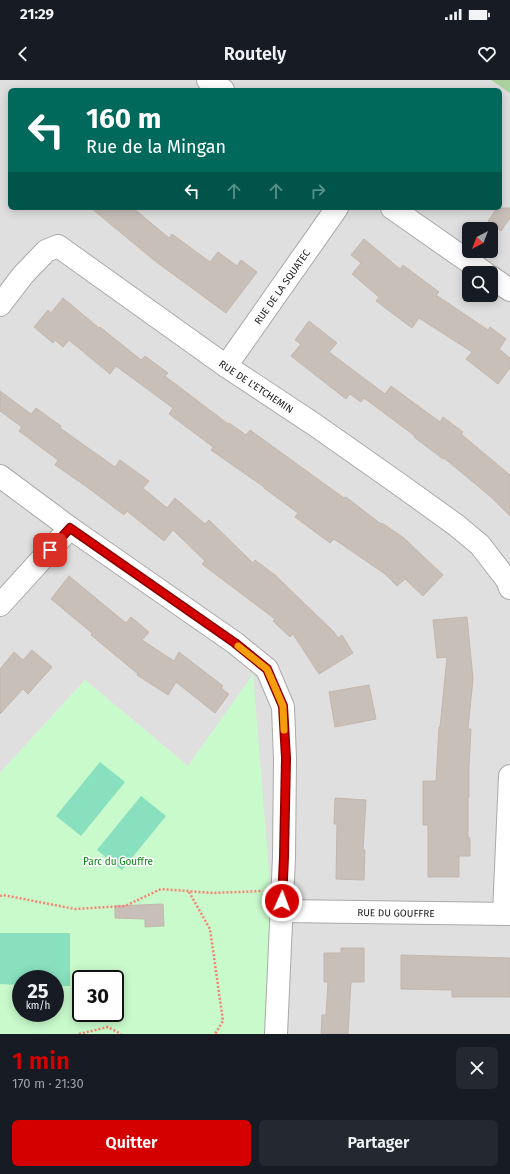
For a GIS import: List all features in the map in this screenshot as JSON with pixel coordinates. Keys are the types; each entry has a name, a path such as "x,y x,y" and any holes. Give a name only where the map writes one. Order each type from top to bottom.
{"street":[{"path":"208,80 220,88"},
{"name":"RUE DE LA SQUATEC","path":"226,366 336,210"},
{"path":"395,210 475,266"},
{"name":"RUE DE L'ETCHEMIN","path":"0,305 23,275 46,251 58,246 226,366 315,425 456,525 480,545 507,580 510,588"},
{"path":"498,282 510,290"},
{"path":"0,476 70,528 235,643 267,669 283,706 286,758 284,857 276,1034"},
{"path":"0,605 70,528"},
{"path":"507,914 510,776"},
{"name":"RUE DU GOUFFRE","path":"282,901 507,914"}],"path":[{"path":"0,896 3,895 75,909 125,906 161,890 213,893 282,901"},
{"path":"189,891 210,929 223,1021 215,1034"},
{"path":"79,1034 108,1027 121,1034"}],"shaded area":[{"path":"0,80 491,80 510,93 510,1034 267,1034 253,675 188,766 85,680 0,773"}],"green space":[{"path":"491,80 510,80 510,93"},
{"name":"Parc du Gouffre","path":"253,674 272,908 267,1034 0,1034 0,773 85,680 188,766"},
{"path":"100,762 125,782 81,836 56,816"},
{"path":"141,796 166,816 122,870 97,850"},
{"path":"0,933 70,933 70,986 64,986 64,970 12,970 12,985 0,984"}],"building":[{"path":"510,208 510,218 501,231 498,229 498,222 488,221 496,210"},
{"path":"93,210 135,210 169,238 172,234 210,262 218,252 237,266 241,260 257,272 226,313 155,261"},
{"path":"364,239 400,269 403,265 439,292 436,295 488,330 490,327 506,339 499,349 510,358 510,368 498,384 466,359 472,352 419,318 412,328 376,301 379,297 352,274 361,263 351,255"},
{"path":"63,298 141,360 145,356 168,373 165,376 228,424 229,423 246,435 250,430 344,498 346,497 381,524 382,523 404,538 443,575 423,596 405,579 397,586 385,574 334,539 330,543 295,517 298,513 211,450 213,447 169,414 173,408 116,366 110,374 69,340 63,347 55,340 53,343 34,327 48,310 51,313"},
{"path":"309,321 337,343 329,352 385,394 391,386 440,422 443,417 463,432 461,434 510,475 510,516 491,497 444,458 443,459 364,398 361,402 350,394 346,399 291,356 301,344 295,340"},
{"path":"0,391 31,414 36,408 61,426 60,428 115,467 120,460 149,481 143,488 167,508 175,498 205,524 209,520 253,563 255,560 275,575 334,632 338,638 342,635 353,653 319,674 293,634 290,637 273,621 275,619 202,564 205,561 173,530 164,541 127,511 124,515 55,465 58,460 19,431 22,427 0,411"},
{"path":"69,576 126,623 131,617 149,632 142,640 174,661 179,652 223,686 221,688 229,694 215,713 176,682 168,695 137,675 138,674 91,635 92,633 51,599"},
{"path":"467,617 473,679 468,729 471,729 468,797 468,838 470,838 470,856 459,856 459,877 428,877 428,825 423,825 423,781 436,781 439,727 447,657 437,658 433,620"},
{"path":"32,650 52,667 28,694 23,689 0,714 0,669 14,652 23,660"},
{"path":"369,685 376,719 335,727 329,692"},
{"path":"335,798 366,800 363,850 365,850 364,880 336,879 337,824 334,824"},
{"path":"163,904 164,926 145,927 145,919 115,918 115,906"},
{"path":"341,948 364,948 364,982 351,982 348,1034 321,1034 322,1015 326,1015 328,982 324,982 324,953 341,953"},
{"path":"401,955 510,958 510,997 452,997 452,990 401,989"}],"slow traffic":[{"path":"238,646 267,669 283,706 284,730"}],"route":[{"path":"50,550 70,528 235,643 267,669 283,706 286,758 282,901"}]}
